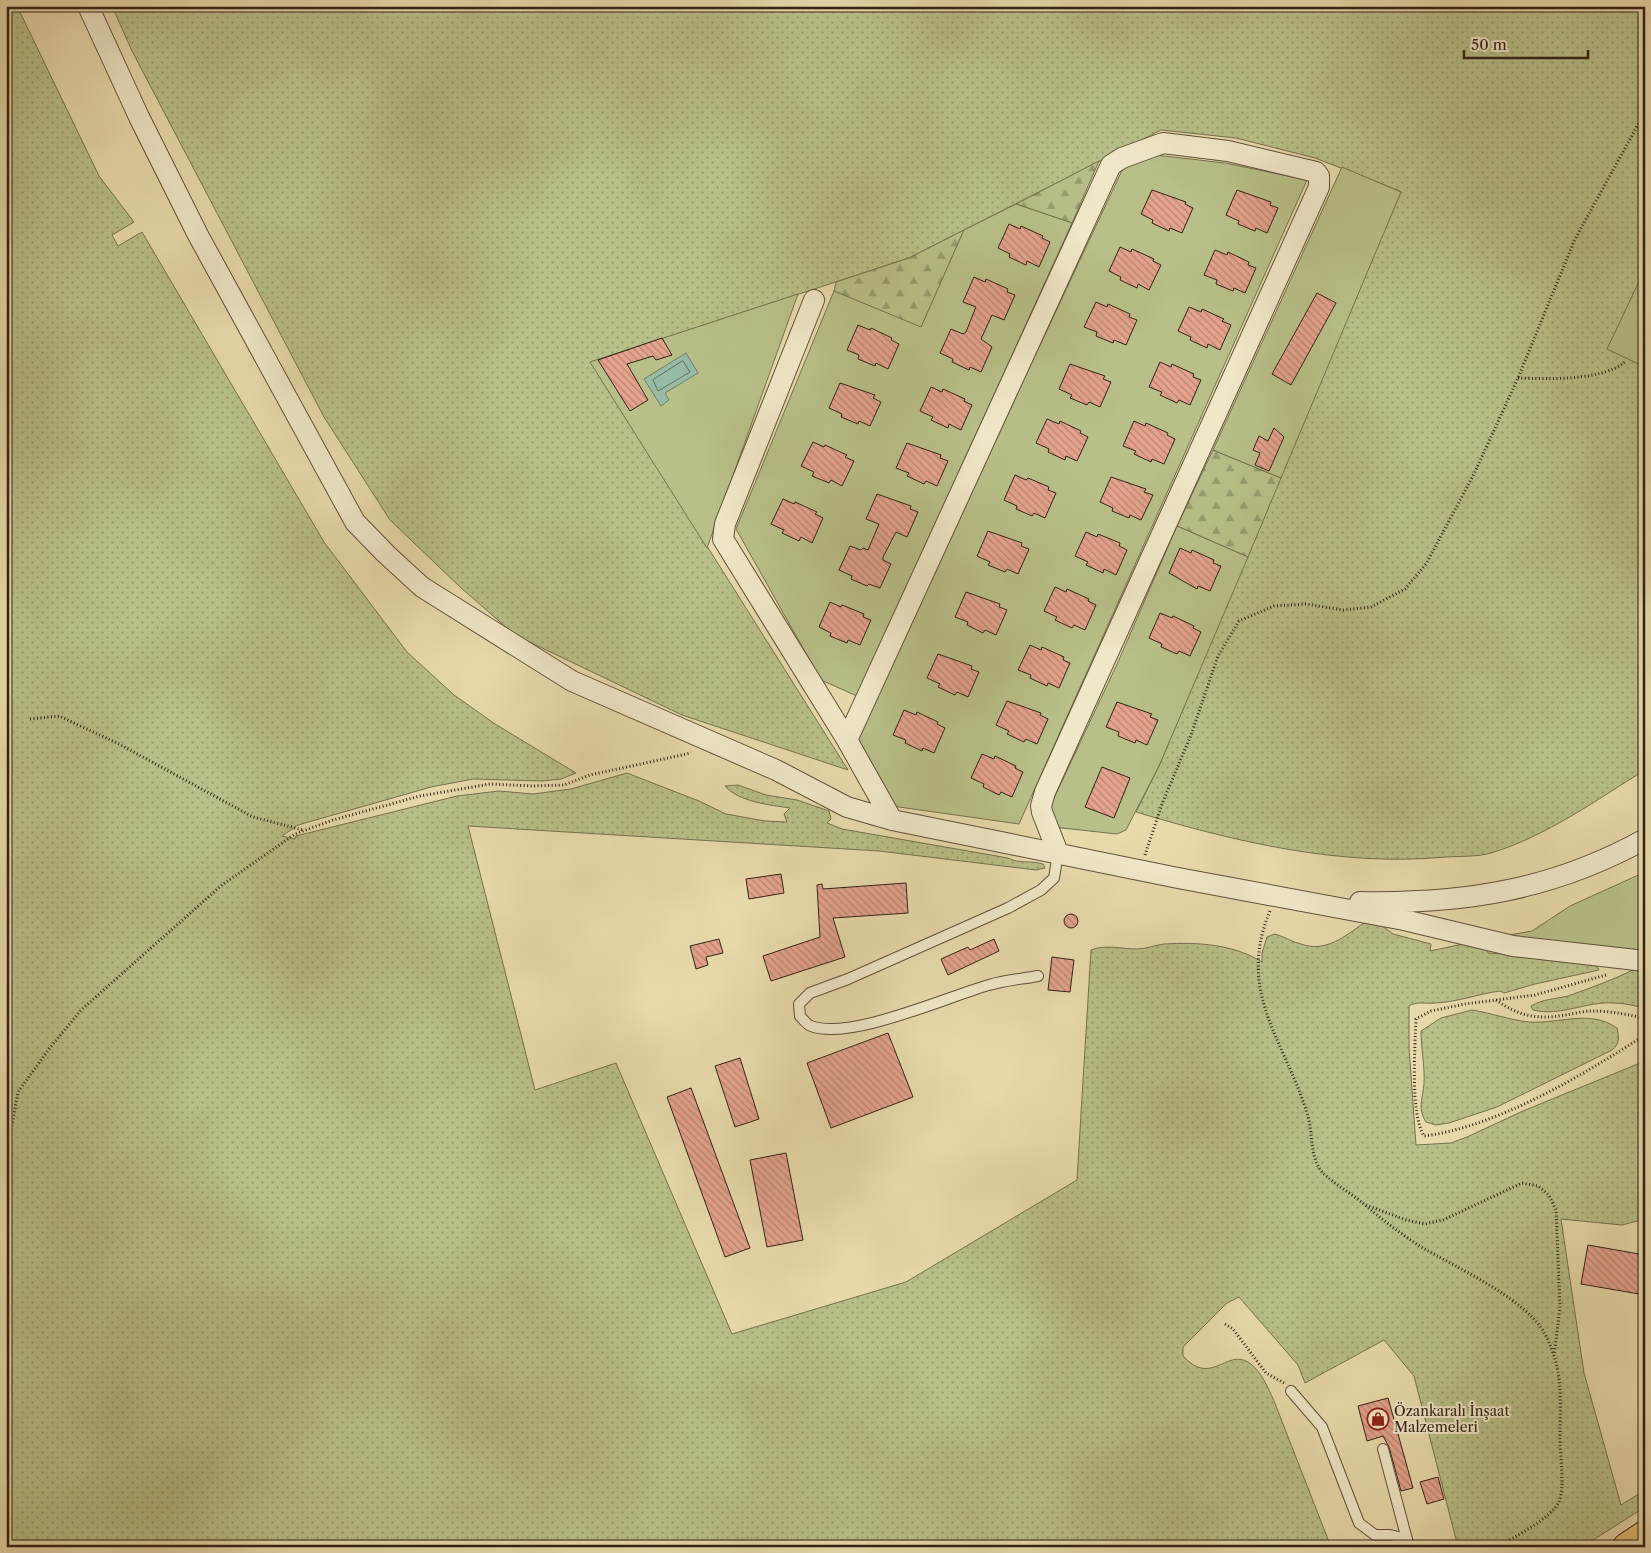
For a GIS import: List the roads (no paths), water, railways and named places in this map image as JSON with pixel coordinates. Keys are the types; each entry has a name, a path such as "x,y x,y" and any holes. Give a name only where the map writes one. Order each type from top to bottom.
{"highway":[{"path":"1627,1547 1645,1535"}],"street":[{"path":"88,6 139,117 198,235 355,522 422,587 502,639 572,681 776,770 847,808 892,820 1140,870 1404,920 1513,946 1640,961"},
{"path":"847,740 1111,165 1122,158 1163,143 1228,151 1316,172 1320,176 1319,187 1045,792 1041,806 1058,853"},
{"path":"814,300 726,524 723,539 728,550 847,740 892,820"},
{"path":"1282,897 1403,903 1447,901 1495,894 1582,869 1645,839"}],"lane":[{"path":"1038,976 990,984 903,1014 866,1024 832,1029 811,1026 800,1016 799,1004 810,993 848,980 1008,908 1041,890 1054,878 1058,853"},
{"path":"1291,1391 1322,1427 1359,1523 1374,1535 1390,1535 1408,1543"},
{"path":"1383,1450 1408,1543"}],"water":[{"path":"686,353 698,373 665,393 669,400 661,406 644,379"}],"place":[{"name":"Özankaralı İnşaat Malzemeleri","path":"1378,1419"}]}
